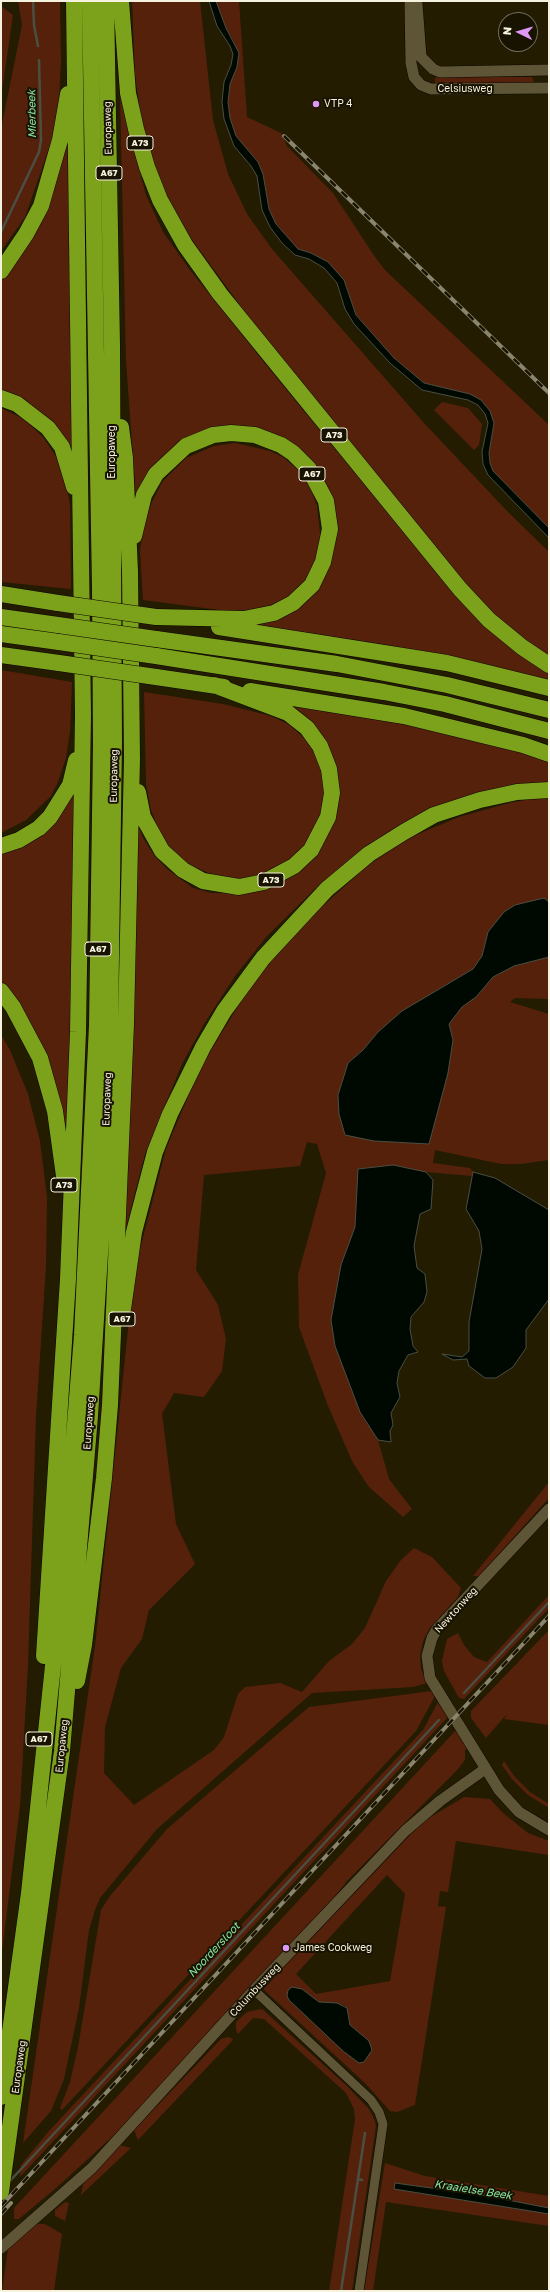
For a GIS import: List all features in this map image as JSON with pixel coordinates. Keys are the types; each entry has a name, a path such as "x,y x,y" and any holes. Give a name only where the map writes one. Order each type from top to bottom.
{"highway":[{"name":"A67","path":"29,1893 68,1279 78,1032 83,714 74,1"},
{"name":"Europaweg","path":"1,2097 29,1893 66,1552 82,1335 97,1025 101,745 100,589 90,1"},
{"name":"Europaweg","path":"1,2192 62,1751 90,1416 102,1222 110,1027 114,743 112,345 106,1"},
{"name":"A73","path":"121,1 128,93 136,129 147,167 160,200 185,245 220,294 460,590 489,620 522,647 549,665"},
{"name":"A67","path":"1,271 26,234 41,206 60,140 75,49"},
{"name":"A67","path":"62,1751 84,1645 104,1478 110,1405 126,1024 132,759 130,571 125,458 112,345"},
{"path":"1,398 17,404 32,414 48,428 62,447 74,484 81,532"},
{"name":"A67","path":"130,571 137,520 150,483 166,463 193,442 213,435 231,433 262,437 293,453 315,478 326,501 329,513 328,548 318,573 302,595 283,609 255,618 156,617"},
{"path":"1,594 447,663 549,688"},
{"path":"1,617 345,666 447,684 549,710"},
{"path":"1,634 156,656 384,692 445,704 549,731"},
{"name":"A73","path":"1,655 156,677 404,716 523,745 549,754"},
{"path":"1,659 19,657"},
{"name":"A73","path":"132,759 140,805 152,836 167,858 192,876 226,886 251,885 274,878 304,858 323,829 330,805 332,781 330,769 320,746 307,728 288,713 214,686"},
{"name":"A67","path":"1,846 19,840 39,828 61,802 70,785 74,769 83,714"},
{"name":"A67","path":"110,1405 134,1232 155,1152 184,1083 224,1011 263,958 290,928 327,889 369,854 434,816 480,800 517,792 549,790"},
{"name":"A73","path":"1,991 13,1006 40,1058 55,1111 64,1165 68,1279"}],"street":[{"name":"Celsiusweg","path":"410,1 411,63 414,77 421,85 431,88 549,88"},
{"name":"Celsiusweg","path":"417,1 421,57 433,69 440,72 549,70"},
{"name":"Newtonweg","path":"486,1769 430,1678 428,1668 428,1646 437,1629 549,1509"},
{"path":"486,1769 509,1803 536,1824 549,1830"},
{"name":"Columbusweg","path":"1,2248 97,2163 254,1990 405,1831 440,1801 486,1769"},
{"path":"254,1990 370,2100 379,2112 383,2124 359,2291"}],"shaded area":[{"path":"18,1 60,1 61,61 59,99 55,131 25,217 1,251 1,129 22,25"},
{"path":"132,1 200,1 213,120 228,174 247,214 272,249 424,423 508,512 549,552 549,658 485,607 284,365 190,237 164,192 143,129 135,76"},
{"path":"209,1 216,1 226,28 239,53 237,67 230,84 228,102 230,118 236,136 258,162 263,174 269,209 276,224 298,249 311,253 328,262 344,280 356,315 394,358 424,383 470,394 481,400 490,411 494,423 489,453 493,471 549,528 549,538 488,475 483,464 482,452 488,423 485,414 478,405 468,400 422,390 390,363 354,324 345,309 337,283 324,268 309,259 295,255 282,243 270,227 262,210 257,176 251,166 234,146 224,119 222,102 224,82 231,65 233,54 230,46 217,26"},
{"path":"216,1 239,1 247,117 281,133 287,146 333,193 385,270 549,425 549,528 493,471 489,453 494,423 470,394 424,383 394,358 356,315 344,280 311,253 298,249 276,224 269,209 263,174 236,136 230,118 228,102 230,84 237,67 234,41 226,28"},
{"path":"1,6 13,15 1,98"},
{"path":"119,48 131,140 146,195 163,232 190,270 267,366 458,599 507,645 549,675 549,681 464,660 388,645 246,623 297,604 333,533 292,445 201,433 136,498 126,361"},
{"path":"532,77 534,83 533,85 435,84 435,78"},
{"path":"70,118 72,464 66,448 1,395 1,280 20,254"},
{"path":"442,402 468,408 482,424 479,445 474,450 434,410"},
{"path":"1,408 24,419 43,437 57,458 66,483 70,505 71,589 1,582"},
{"path":"235,443 270,451 283,457 299,471 310,487 317,506 321,542 317,558 307,580 288,597 261,610 227,611 143,600 140,550 144,524 152,502 162,482 186,458 214,446"},
{"path":"1,670 72,682 70,732 66,758 58,782 51,796 26,820 1,833"},
{"path":"144,692 223,704 271,716 290,725 308,742 319,762 323,779 324,796 321,815 310,839 300,852 271,871 255,877 238,879 219,877 189,865 170,848 159,831 151,810 146,784"},
{"path":"290,706 420,727 549,759 549,786 512,790 357,857 322,882 267,936 235,976 204,1024 182,1064 145,1154 124,1236 137,821 143,838 154,855 167,869 193,888 212,893 253,893 273,887 291,877 302,867 335,786"},
{"path":"74,780 68,1143 28,1021 1,981 1,852 14,848"},
{"path":"542,797 549,798 549,902 544,898 515,905 488,932 482,956 473,969 402,1011 378,1032 363,1050 348,1063 338,1095 414,1142 429,1144 453,1040 449,1024 462,1007 476,997 493,977 514,966 549,957 549,999 515,998 510,1002 549,1014 549,1160 521,1164 501,1164 435,1150 433,1163 470,1168 473,1172 472,1176 426,1172 393,1165 358,1169 355,1227 341,1265 331,1320 335,1346 360,1412 378,1440 389,1479 412,1509 403,1517 369,1487 353,1463 328,1406 299,1327 298,1275 326,1173 317,1144 307,1142 300,1166 204,1175 196,1270 218,1305 226,1339 222,1371 204,1397 174,1393 162,1414 176,1524 195,1564 149,1610 142,1639 121,1668 105,1727 104,1773 134,1805 214,1750 224,1737 238,1694 245,1687 280,1683 302,1692 329,1661 352,1644 365,1628 386,1581 401,1560 414,1548 432,1557 461,1588 458,1597 430,1628 423,1641 420,1656 421,1669 427,1683 413,1687 312,1693 157,1829 100,1898 89,1930 79,2008 64,2079 51,2111 23,2143 95,1646 134,1272 166,1149 200,1068 254,980 307,920 366,867 404,840 459,817 509,803"},
{"path":"544,898 549,902 549,957 514,966 493,977 476,997 462,1007 449,1024 453,1040 448,1073 429,1144 374,1141 345,1135 339,1114 338,1095 348,1063 363,1050 378,1032 402,1011 473,969 482,956 488,932 504,912 515,905"},
{"path":"1,1035 10,1050 28,1094 40,1141 47,1197 46,1267 36,1416 28,1665 20,1806 1,1960"},
{"path":"393,1165 426,1172 433,1180 431,1209 420,1214 414,1246 417,1268 425,1274 427,1292 424,1302 411,1317 410,1329 413,1346 418,1352 408,1355 399,1371 397,1383 400,1397 391,1413 393,1425 390,1431 391,1442 378,1440 360,1412 335,1346 331,1320 341,1265 355,1227 358,1169"},
{"path":"473,1172 495,1178 549,1210 549,1299 526,1330 526,1348 513,1367 496,1378 485,1378 469,1366 467,1359 453,1360 442,1354 462,1357 469,1351 469,1322 482,1249 479,1231 466,1209"},
{"path":"549,1482 549,1498 479,1576 473,1576"},
{"path":"549,1595 549,1608 464,1699 459,1698 444,1671 442,1661 447,1639 458,1633 464,1645 474,1657 487,1662"},
{"path":"549,1630 549,1725 504,1719 507,1714 486,1738 471,1718 471,1711"},
{"path":"432,1691 435,1696 416,1731 62,2110 60,2108 70,2082 78,2047 101,1910 110,1896 167,1829 309,1707"},
{"path":"438,1702 448,1717 20,2177 21,2165 48,2132 423,1730"},
{"path":"457,1729 468,1748 465,1750 465,1760 457,1770 348,1880 314,1923 113,2136 56,2188 19,2219 14,2219 14,2208"},
{"path":"504,1761 514,1776 530,1792 549,1804 549,1808 528,1795 512,1779 502,1765"},
{"path":"464,1797 490,1799 503,1813 528,1833 549,1841 549,1855 456,1841 448,1892 440,1891 438,1906 446,1907 415,2105 397,2112 390,2111 366,2084 263,1989 424,1821","holes":["387,1875 405,1894 390,1981 316,1994 296,1974","302,1989 319,2002 344,2005 347,2008 350,2025 369,2041 343,2051 289,2000"]},
{"path":"292,1987 302,1989 319,2002 337,2003 347,2008 350,2025 369,2041 372,2050 364,2062 359,2063 343,2051 289,2000 287,1996 288,1990"},
{"path":"262,2009 347,2086 369,2109 375,2121 376,2126 352,2291 329,2291 355,2119 354,2109 346,2093 264,2019 253,2018 238,2034 236,2030 236,2022 247,2012"},
{"path":"228,2037 233,2039 232,2041 138,2140 134,2130 221,2039"},
{"path":"120,2145 131,2148 81,2195 84,2180"},
{"path":"385,2163 425,2176 549,2196 549,2208 482,2195 395,2183 394,2189 549,2214 549,2226 386,2202 373,2291 364,2291"},
{"path":"395,2183 482,2195 549,2208 549,2214 394,2189"},
{"path":"65,2202 69,2203 65,2221 55,2216 55,2210"},
{"path":"45,2224 62,2234 54,2291 2,2291 8,2248 33,2225"}],"waterway":[{"name":"Mierbeek","path":"33,1 34,25 38,46"},
{"name":"Mierbeek","path":"1,232 39,152 41,140 39,60"},
{"path":"464,1693 549,1602"},
{"name":"Noordersloot","path":"9,2182 439,1720"},
{"name":"Kraaielse Beek","path":"341,2291 365,2133"},
{"name":"Kraaielse Beek","path":"358,2179 362,2180"}],"railway":[{"path":"284,136 549,393"},
{"path":"1,2206 549,1616"},
{"path":"1,2214 11,2203"}],"place":[{"name":"VTP 4","path":"316,104"},
{"name":"James Cookweg","path":"286,1948"}]}
